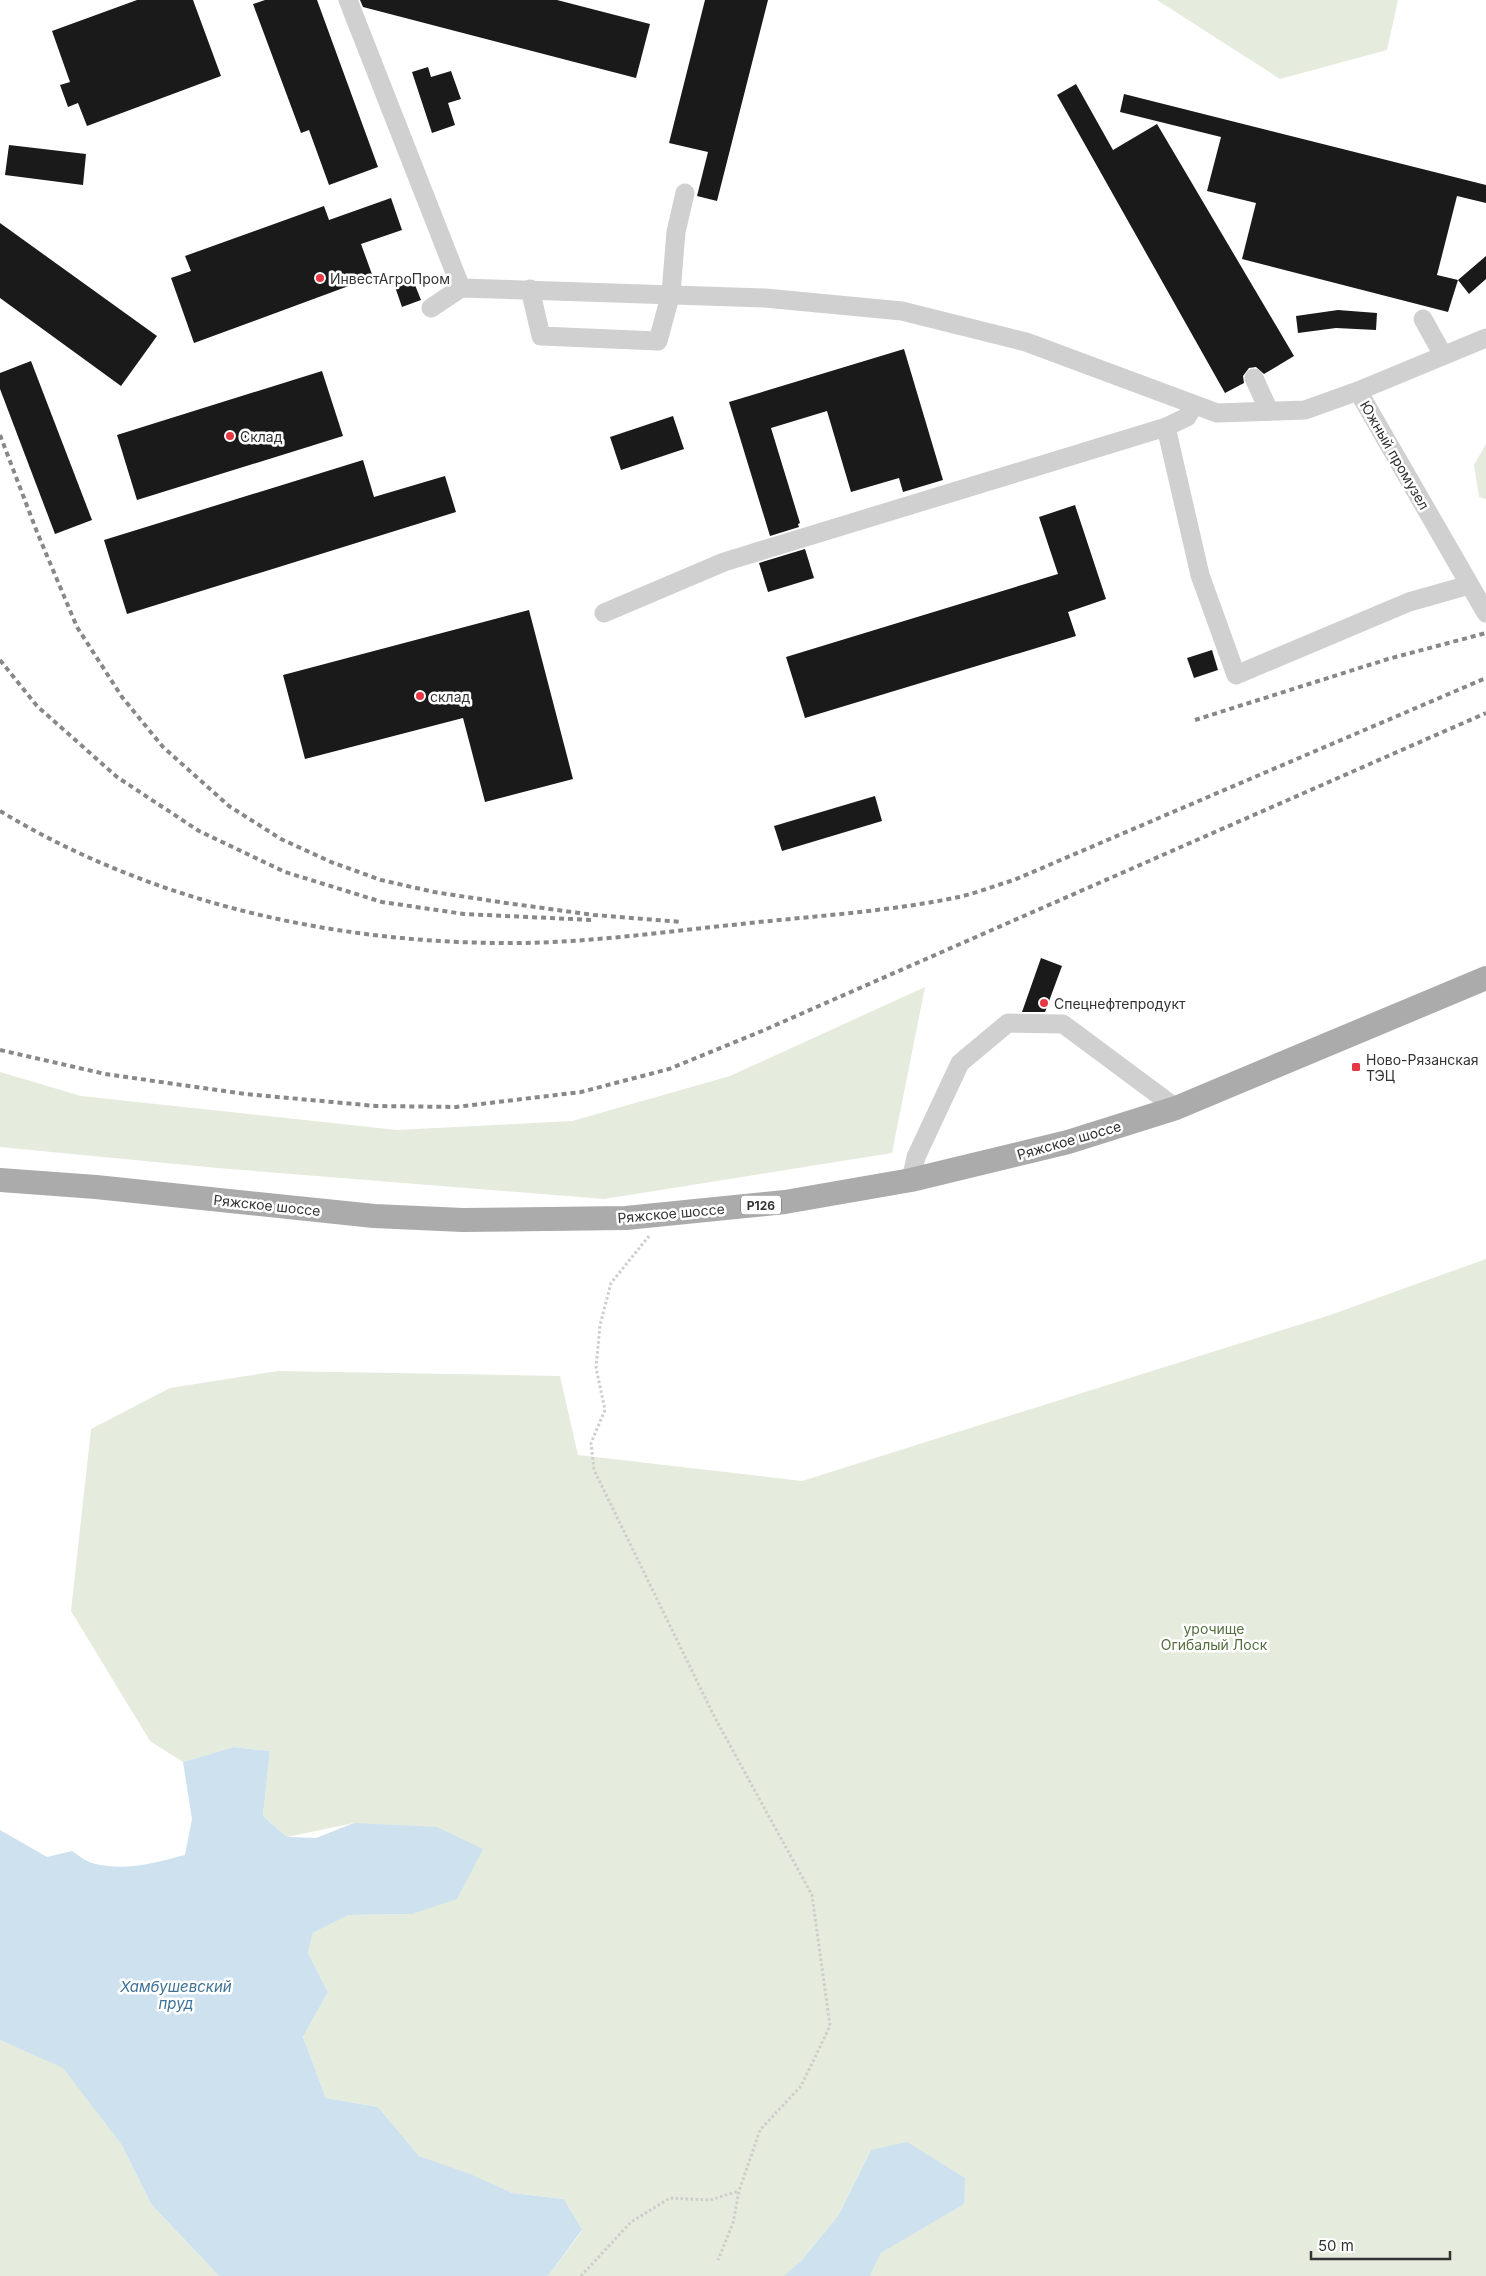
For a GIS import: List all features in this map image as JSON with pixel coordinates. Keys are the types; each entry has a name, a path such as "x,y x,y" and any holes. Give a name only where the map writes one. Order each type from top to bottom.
{"main road":[{"name":"Ряжское шоссе","path":"0,1180 96,1187 374,1216 444,1219 584,1219 667,1214 784,1202 911,1180 1068,1142 1176,1108 1486,978"}],"street":[{"path":"348,0 461,288"},
{"path":"530,290 541,336 658,341 671,293 676,232 685,193"},
{"path":"431,308 461,288 671,293 764,298 902,310 1026,342 1217,413 1305,410 1358,390"},
{"path":"1423,319 1443,355"},
{"name":"Южный промузел","path":"1486,338 1358,390 1486,614"},
{"path":"1254,378 1269,412"},
{"path":"604,613 724,562 1166,426 1187,417 1194,404"},
{"path":"1166,426 1200,575 1236,675 1409,602 1469,584"},
{"path":"911,1180 916,1157 960,1063 1008,1024 1063,1024 1176,1108"}],"path":[{"path":"667,1214 612,1283 600,1325 596,1368 606,1410 591,1443 594,1470 715,1718 812,1895 830,2026 801,2086 760,2130 739,2190 733,2223 718,2260"},
{"path":"581,2276 631,2222 670,2198 710,2200 739,2190"}],"green space":[{"path":"1157,0 1398,0 1387,50 1280,79"},
{"path":"1486,444 1486,499 1479,497 1474,465"},
{"path":"925,987 892,1153 604,1199 217,1168 0,1147 0,1072 81,1096 397,1130 572,1121 730,1076"},
{"name":"урочище Огибалый Лоск","path":"1486,1259 1486,2276 870,2276 881,2253 964,2203 871,2150 838,2216 801,2261 785,2276 548,2276 582,2231 564,2199 512,2193 419,2156 378,2107 326,2098 303,2037 328,1992 308,1953 313,1933 349,1915 412,1914 354,1823 287,1837 263,1816 270,1751 234,1747 183,1762 150,1741 71,1611 91,1429 170,1388 278,1371 560,1376 578,1455 802,1481 1330,1315"},
{"path":"0,2040 63,2067 121,2144 151,2204 219,2276 0,2276"}],"water":[{"name":"Хамбушевский пруд","path":"234,1747 270,1751 263,1816 287,1837 316,1838 354,1823 437,1827 483,1849 457,1899 412,1914 349,1915 313,1933 308,1953 328,1992 303,2037 326,2098 378,2107 419,2156 470,2174 512,2193 564,2199 582,2230 548,2276 219,2276 151,2204 121,2144 63,2068 0,2040 0,1830 47,1857 72,1851 89,1862 104,1866 127,1867 185,1855 192,1819 183,1762"},
{"path":"907,2142 965,2178 964,2204 881,2253 870,2276 784,2276 801,2261 838,2216 871,2150"}],"building":[{"path":"137,0 193,0 221,76 87,126 78,103 68,107 60,85 70,82 52,31"},
{"path":"265,0 317,0 378,167 329,185 309,130 301,133 253,4"},
{"path":"360,0 557,0 650,24 636,78 363,7"},
{"path":"705,0 768,0 717,201 697,196 708,152 669,143"},
{"path":"428,67 431,77 451,71 461,99 448,103 455,125 432,133 412,72"},
{"path":"1076,84 1113,150 1157,124 1294,356 1264,374 1256,367 1249,368 1243,376 1244,383 1225,393 1057,95"},
{"path":"1124,94 1486,185 1486,203 1457,196 1437,275 1458,280 1448,312 1242,259 1256,203 1207,191 1221,137 1120,112"},
{"path":"9,145 86,154 83,185 5,175"},
{"path":"391,198 402,230 361,244 373,277 194,343 171,278 191,271 185,256 324,206 329,220"},
{"path":"0,223 157,336 121,386 0,298"},
{"path":"1486,256 1486,279 1469,294 1458,280"},
{"path":"411,275 421,300 402,307 393,281"},
{"path":"1338,310 1377,313 1376,330 1336,328 1298,333 1296,316"},
{"path":"904,349 943,480 903,492 899,478 851,492 827,411 771,428 800,523 798,524 799,527 770,536 729,402"},
{"path":"31,361 92,520 55,534 0,389 0,373"},
{"name":"Склад","path":"322,371 343,436 137,500 117,435"},
{"path":"673,416 684,449 621,470 610,437"},
{"path":"363,460 374,497 445,476 456,512 127,614 104,540"},
{"path":"1075,505 1106,599 1068,612 1076,636 805,718 786,657 1058,574 1039,517"},
{"path":"805,549 814,578 768,592 759,563"},
{"name":"склад","path":"529,610 573,779 485,802 463,718 305,759 283,675"},
{"path":"1212,650 1218,670 1194,678 1187,658"},
{"path":"875,796 882,821 782,851 774,826"},
{"path":"1041,958 1062,966 1045,1012 1022,1012"}],"railway":[{"path":"0,435 37,532 77,627 122,697 163,747 229,806 281,839 331,862 381,880 434,892 506,903 594,915 682,922"},
{"path":"1195,720 1388,659 1486,633"},
{"path":"0,660 37,706 117,777 199,831 285,872 382,902 464,914 592,920"},
{"path":"0,811 57,842 117,869 178,892 241,910 305,925 370,935 436,941 531,943 621,937 875,910 928,903 976,892 1014,880 1486,678"},
{"path":"0,1050 105,1074 245,1094 376,1106 456,1107 581,1092 669,1069 762,1031 1486,713"}],"place":[{"name":"ИнвестАгроПром","path":"320,278"},
{"name":"Склад","path":"230,436"},
{"name":"склад","path":"420,696"},
{"name":"Спецнефтепродукт","path":"1044,1003"},
{"name":"Ново-Рязанская ТЭЦ","path":"1356,1067"}]}
